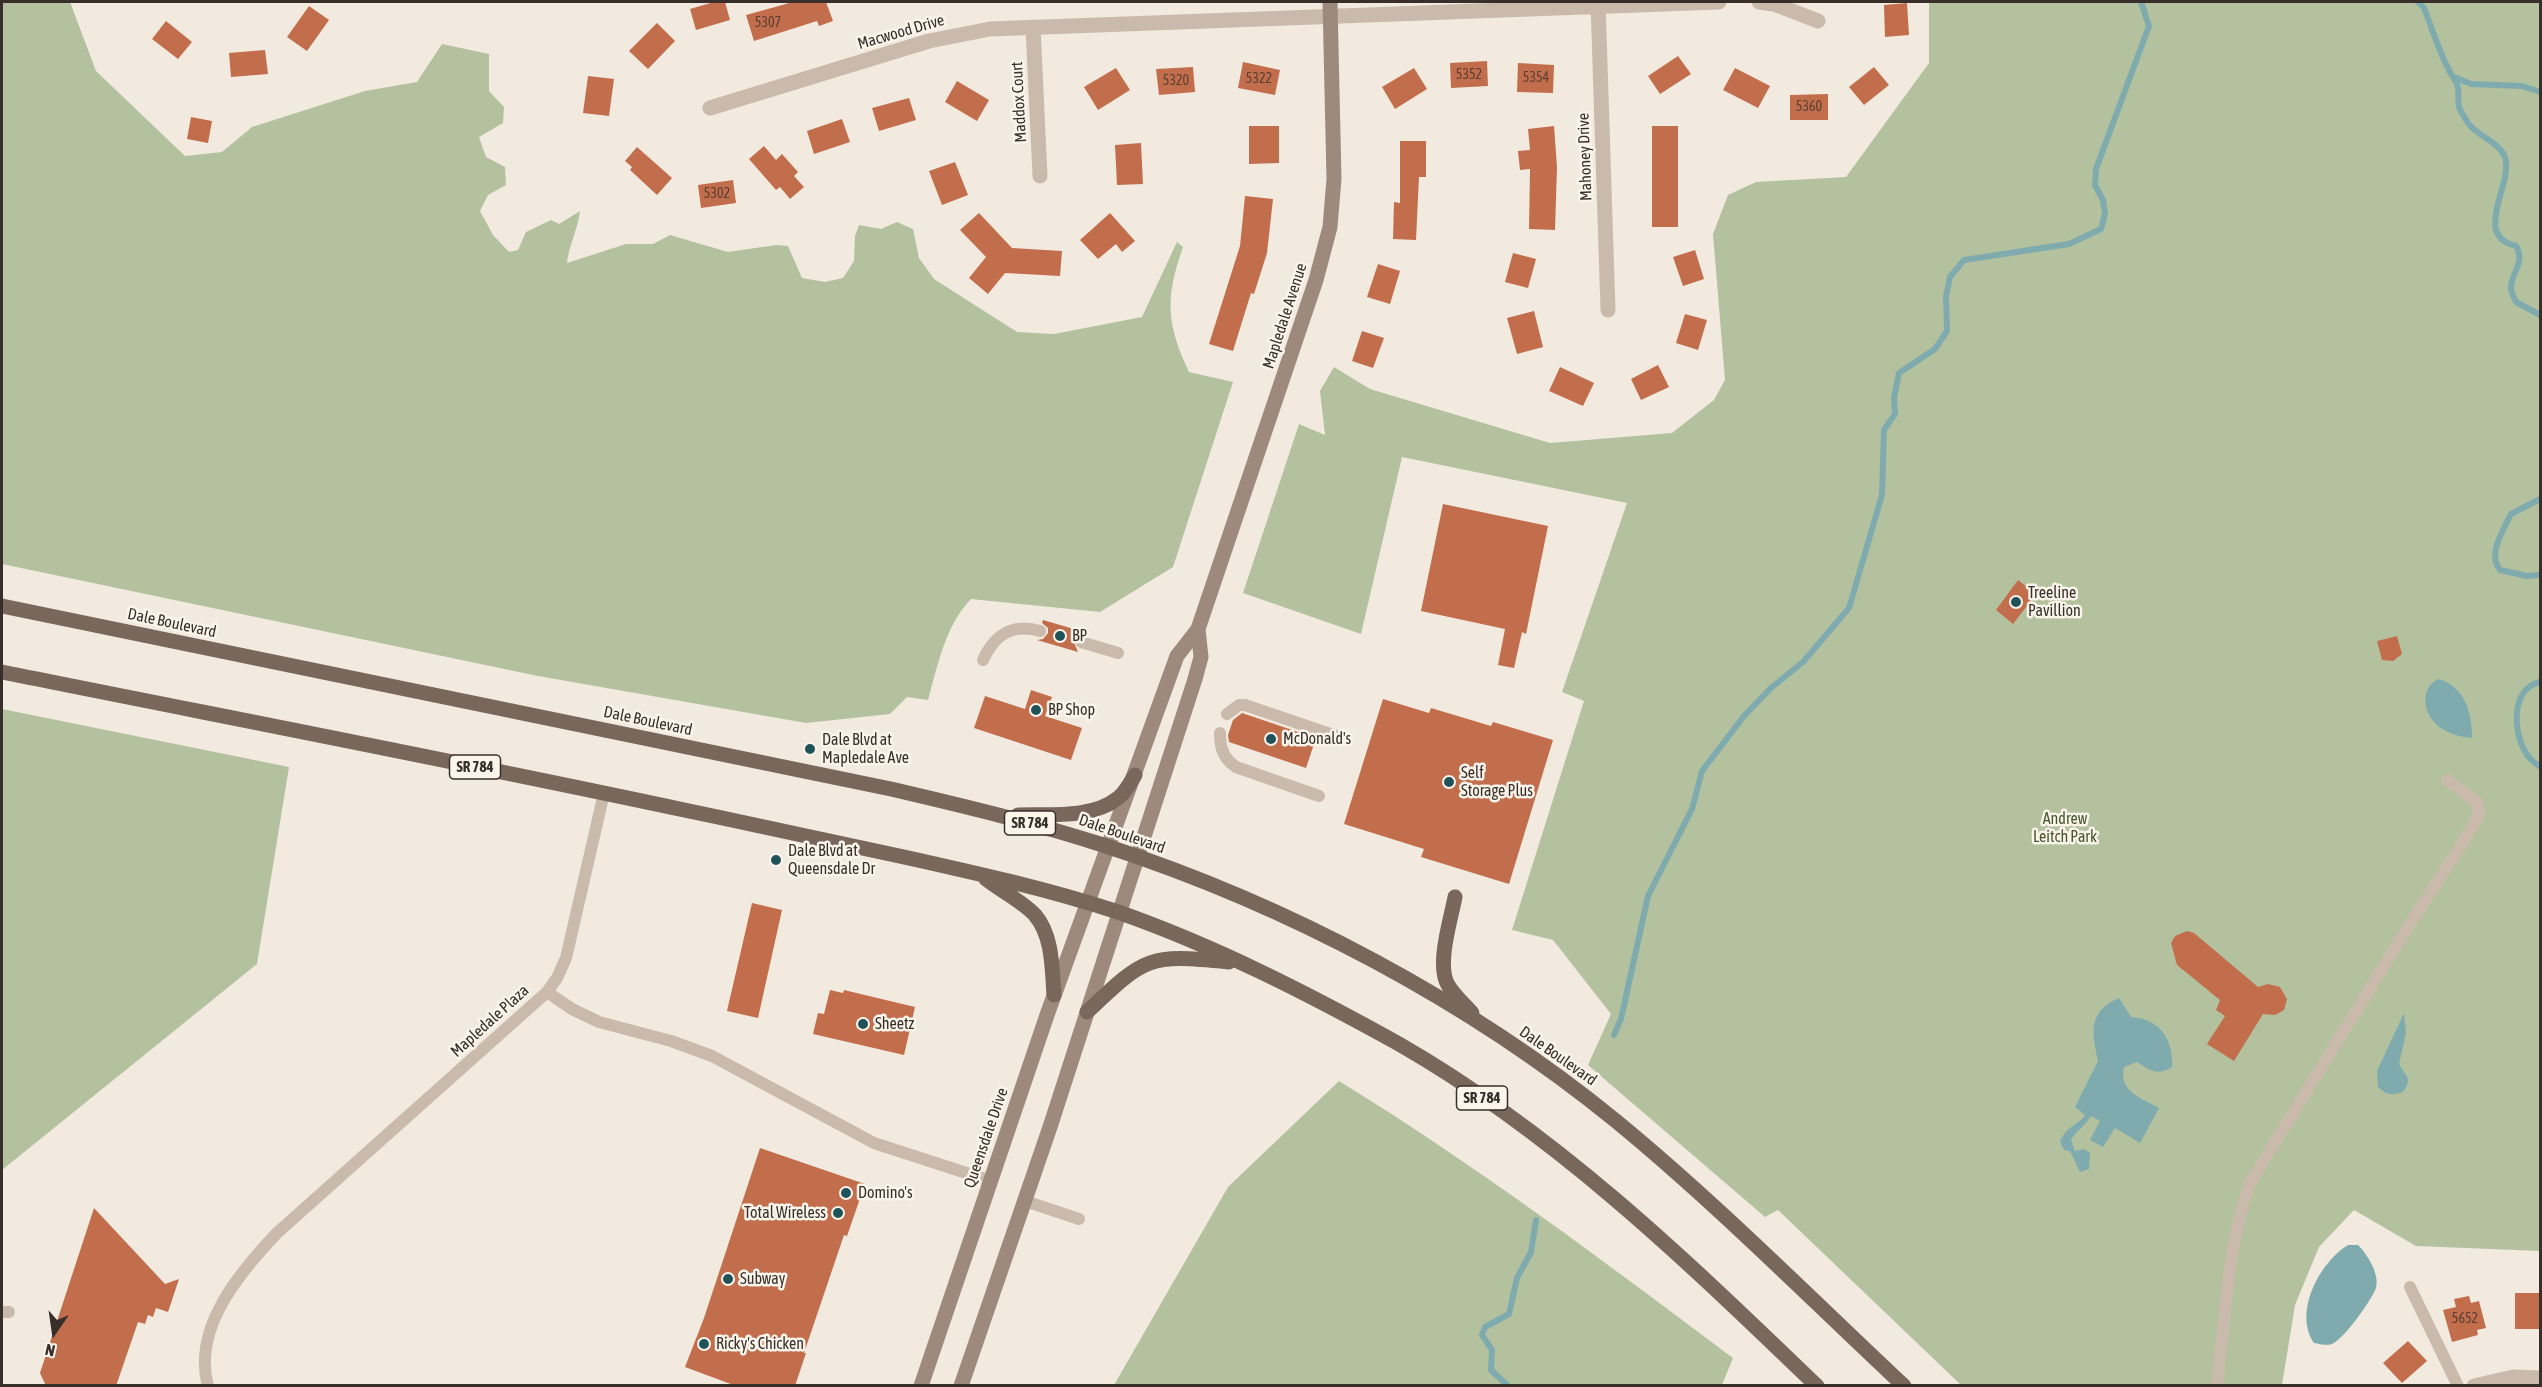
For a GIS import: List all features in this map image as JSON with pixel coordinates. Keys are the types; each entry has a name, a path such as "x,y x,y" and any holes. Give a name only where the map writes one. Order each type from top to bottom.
{"main road":[{"name":"Dale Boulevard","path":"2,606 891,789 1006,816 1108,847 1223,890 1319,934 1405,979 1481,1025 1557,1077 1616,1121 1732,1224 1904,1386"},
{"name":"SR 784","path":"2,672 604,793 978,874 1119,913 1241,963 1398,1044 1450,1076 1533,1133 1602,1187 1817,1386"},
{"path":"1006,816 1062,814 1093,809 1117,800 1135,775"},
{"path":"978,874 1029,910 1039,921 1049,945 1054,995"},
{"path":"1455,897 1445,949 1444,974 1448,985 1481,1025"},
{"path":"1087,1012 1131,971 1157,959 1179,957 1241,963"}],"street":[{"name":"Macwood Drive","path":"710,108 962,33 1330,9 1719,2"},
{"path":"1759,2 1774,3 1818,21"},
{"name":"Mahoney Drive","path":"1598,4 1608,310"},
{"name":"Mapledale Avenue","path":"1088,903 1177,656 1198,629 1313,291 1330,227 1334,178 1330,9"},
{"name":"Maddox Court","path":"1033,27 1041,176"},
{"name":"Mapledale Avenue","path":"1119,913 1199,665 1201,649 1198,629"},
{"name":"Queensdale Drive","path":"921,1386 1054,995 1088,903"},
{"path":"962,1386 1119,913"},
{"path":"2474,1386 2513,1377 2541,1378"}],"lane":[{"path":"983,660 990,647 1005,632 1022,627 1040,631"},
{"path":"1081,642 1118,653"},
{"path":"1227,714 1239,705 1245,705 1339,737"},
{"path":"1221,733 1221,748 1225,758 1236,768 1319,796"},
{"path":"2217,1386 2232,1248 2238,1217 2250,1183 2475,823 2479,812 2477,802 2447,780"},
{"path":"547,992 557,978 566,958 604,793"},
{"name":"Mapledale Plaza","path":"208,1386 204,1368 207,1337 227,1298 261,1250 277,1233 547,992 572,1009 599,1022 671,1041 712,1056 874,1143 991,1181"},
{"path":"1024,1201 1079,1219"},
{"path":"2410,1287 2458,1386"}],"green space":[{"path":"2,2 70,2 96,71 185,156 222,152 252,127 365,91 417,82 442,44 489,54 489,91 504,107 503,123 479,137 486,157 505,167 506,185 488,195 480,211 493,235 509,252 518,250 526,232 551,220 559,224 580,211 567,263 626,244 653,244 670,235 728,252 776,245 788,246 802,278 825,282 843,278 854,261 855,236 859,225 881,229 897,222 913,229 919,258 934,279 1017,332 1054,334 1142,317 1177,242 1183,247 1173,281 1171,310 1172,324 1181,355 1189,372 1233,382 1173,567 1100,612 971,599 955,621 949,634 928,700 907,697 890,714 806,723 538,676 2,564"},
{"name":"Andrew Leitch Park","path":"1929,2 2540,2 2540,1251 2416,1246 2354,1210 2319,1247 2295,1305 2282,1385 1961,1385 1778,1210 1765,1217 1588,1065 1611,1014 1553,940 1512,930 1584,701 1562,692 1627,503 1402,457 1361,634 1243,593 1299,424 1325,435 1320,391 1334,367 1370,389 1550,443 1672,433 1714,400 1725,380 1713,234 1728,195 1756,182 1846,177 1929,63"},
{"path":"2,709 289,767 257,964 2,1170"},
{"path":"1339,1081 1490,1180 1733,1358 1722,1385 1114,1385 1228,1187"}],"water":[{"path":"2438,679 2461,694 2468,710 2472,738 2448,732 2431,718 2426,706 2426,694 2432,683"},
{"path":"2119,998 2131,1017 2150,1021 2163,1032 2170,1048 2172,1067 2158,1072 2137,1062 2124,1067 2124,1082 2132,1093 2159,1108 2140,1143 2115,1128 2103,1147 2090,1140 2100,1121 2091,1116 2071,1140 2075,1151 2084,1149 2090,1153 2089,1169 2080,1172 2070,1151 2064,1150 2060,1141 2066,1131 2085,1115 2075,1107 2098,1061 2094,1041 2094,1024 2097,1016 2101,1010"},
{"path":"2404,1013 2406,1033 2399,1064 2408,1084 2403,1092 2390,1094 2378,1087 2377,1071"},
{"path":"2348,1245 2358,1245 2369,1259 2376,1277 2376,1288 2357,1319 2337,1341 2328,1345 2314,1343 2308,1331 2308,1303 2319,1275 2328,1263"}],"building":[{"path":"714,2 725,2 730,20 696,30 690,9"},
{"path":"793,2 826,2 833,21 819,26 817,21 754,41 746,15"},
{"path":"1907,3 1909,35 1885,37 1884,5"},
{"path":"309,6 329,20 307,51 287,37"},
{"path":"166,21 192,42 178,59 152,39"},
{"path":"657,23 675,41 648,69 629,51"},
{"path":"265,50 268,74 231,77 229,53"},
{"path":"1678,56 1691,74 1660,94 1648,76"},
{"path":"1487,61 1488,86 1451,88 1450,63"},
{"path":"1243,62 1280,70 1275,95 1238,88"},
{"path":"1518,63 1554,65 1553,93 1517,92"},
{"path":"1193,67 1195,92 1159,95 1156,69"},
{"path":"1874,67 1889,85 1864,105 1849,87"},
{"path":"1116,68 1130,90 1098,110 1084,87"},
{"path":"1414,68 1427,89 1395,109 1382,87"},
{"path":"1735,68 1770,86 1758,108 1723,90"},
{"path":"588,76 614,79 609,116 583,113"},
{"path":"957,81 989,100 977,121 945,102"},
{"path":"1828,94 1828,120 1790,120 1790,95"},
{"path":"909,98 916,120 879,131 872,108"},
{"path":"191,117 212,121 208,143 187,139"},
{"path":"842,119 850,142 814,154 807,131"},
{"path":"1249,126 1279,126 1279,163 1249,164"},
{"path":"1554,126 1557,167 1555,230 1529,229 1530,169 1520,170 1518,151 1530,150 1528,129"},
{"path":"1652,126 1678,126 1678,227 1652,227"},
{"path":"1400,141 1426,141 1426,177 1419,177 1416,240 1393,239 1394,202 1400,203"},
{"path":"1141,143 1143,184 1117,185 1115,145"},
{"path":"764,146 776,160 782,154 798,172 794,176 804,187 790,199 780,187 776,190 749,159"},
{"path":"637,147 672,178 657,195 630,170 632,167 625,161"},
{"path":"955,162 968,195 942,205 929,171"},
{"path":"733,180 736,203 701,208 698,185"},
{"path":"1245,196 1273,199 1267,253 1254,294 1251,293 1233,351 1209,344 1240,246"},
{"path":"979,213 1012,248 1062,251 1060,276 1005,273 988,294 969,278 986,257 960,230"},
{"path":"1110,213 1135,241 1122,252 1116,244 1098,259 1080,240"},
{"path":"1695,250 1704,279 1683,286 1673,257"},
{"path":"1513,253 1536,259 1528,288 1505,282"},
{"path":"1378,264 1400,271 1390,304 1367,297"},
{"path":"1534,311 1543,347 1517,354 1507,318"},
{"path":"1685,314 1707,320 1698,350 1676,343"},
{"path":"1362,331 1384,338 1373,368 1352,361"},
{"path":"1658,365 1669,387 1641,400 1631,379"},
{"path":"1560,367 1594,383 1583,406 1549,391"},
{"path":"1443,504 1548,526 1526,634 1522,632 1514,668 1498,665 1505,629 1421,611"},
{"name":"Treeline Pavillion","path":"2018,580 2036,594 2013,624 1996,610"},
{"name":"BP","path":"1043,620 1084,632 1073,640 1078,652 1037,640 1043,639 1048,633 1048,628 1042,623"},
{"path":"2397,636 2402,654 2393,661 2382,660 2377,641"},
{"path":"1031,690 1052,697 1045,716 1082,728 1071,760 974,728 985,696 1025,709"},
{"name":"Self Storage Plus","path":"1383,699 1429,713 1431,708 1491,726 1493,722 1553,740 1509,884 1421,857 1424,849 1344,824"},
{"name":"McDonald's","path":"1242,713 1316,738 1306,768 1229,742 1228,735 1233,720"},
{"path":"752,903 782,910 758,1018 727,1011"},
{"path":"2187,931 2194,933 2258,987 2268,984 2280,987 2287,999 2284,1010 2275,1015 2263,1014 2234,1061 2207,1044 2225,1016 2216,1010 2220,1000 2177,965 2171,943 2175,936"},
{"name":"Sheetz","path":"830,990 843,993 844,990 915,1007 904,1055 813,1034 818,1013 824,1014"},
{"path":"760,1148 865,1184 847,1236 844,1235 795,1386 736,1386 685,1367 704,1318"},
{"path":"94,1208 165,1284 179,1279 168,1312 156,1308 153,1317 148,1315 145,1324 138,1322 116,1386 46,1386 40,1373"},
{"path":"2515,1293 2541,1293 2541,1329 2515,1329"},
{"path":"2469,1296 2471,1303 2479,1301 2486,1328 2477,1330 2478,1335 2452,1342 2443,1310 2456,1307 2454,1299"},
{"path":"2408,1341 2427,1361 2402,1383 2383,1363"}],"waterway":[{"path":"1614,1035 1621,1019 1648,896 1692,809 1702,771 1744,716 1771,688 1803,662 1849,608 1882,495 1884,430 1895,414 1894,398 1899,373 1935,349 1947,331 1946,296 1950,277 1964,260 2069,244 2101,229 2105,214 2103,200 2095,185 2096,169 2149,26 2141,2"},
{"path":"2418,2 2424,8 2441,53 2457,84 2458,104 2462,113 2472,128 2498,147 2505,157 2506,168 2495,220 2497,232 2503,240 2516,246 2519,252 2519,262 2511,288 2516,302 2540,315"},
{"path":"2454,77 2471,84 2522,86 2540,92"},
{"path":"2540,499 2511,514 2498,542 2495,557 2500,570 2527,576 2540,575"},
{"path":"2540,682 2529,687 2521,696 2517,722 2524,749 2540,766"},
{"path":"1508,1386 1491,1370 1492,1350 1482,1335 1485,1327 1509,1314 1517,1278 1531,1252 1536,1220"}],"place":[{"name":"Treeline Pavillion","path":"2016,602"},
{"name":"BP","path":"1060,636"},
{"name":"BP Shop","path":"1036,710"},
{"name":"McDonald's","path":"1271,739"},
{"name":"Dale Blvd at Mapledale Ave","path":"810,749"},
{"name":"Self Storage Plus","path":"1449,782"},
{"name":"Dale Blvd at Queensdale Dr","path":"776,860"},
{"name":"Sheetz","path":"863,1024"},
{"name":"Domino's","path":"846,1193"},
{"name":"Total Wireless","path":"838,1213"},
{"name":"Subway","path":"728,1279"},
{"name":"Ricky's Chicken","path":"704,1344"}]}
